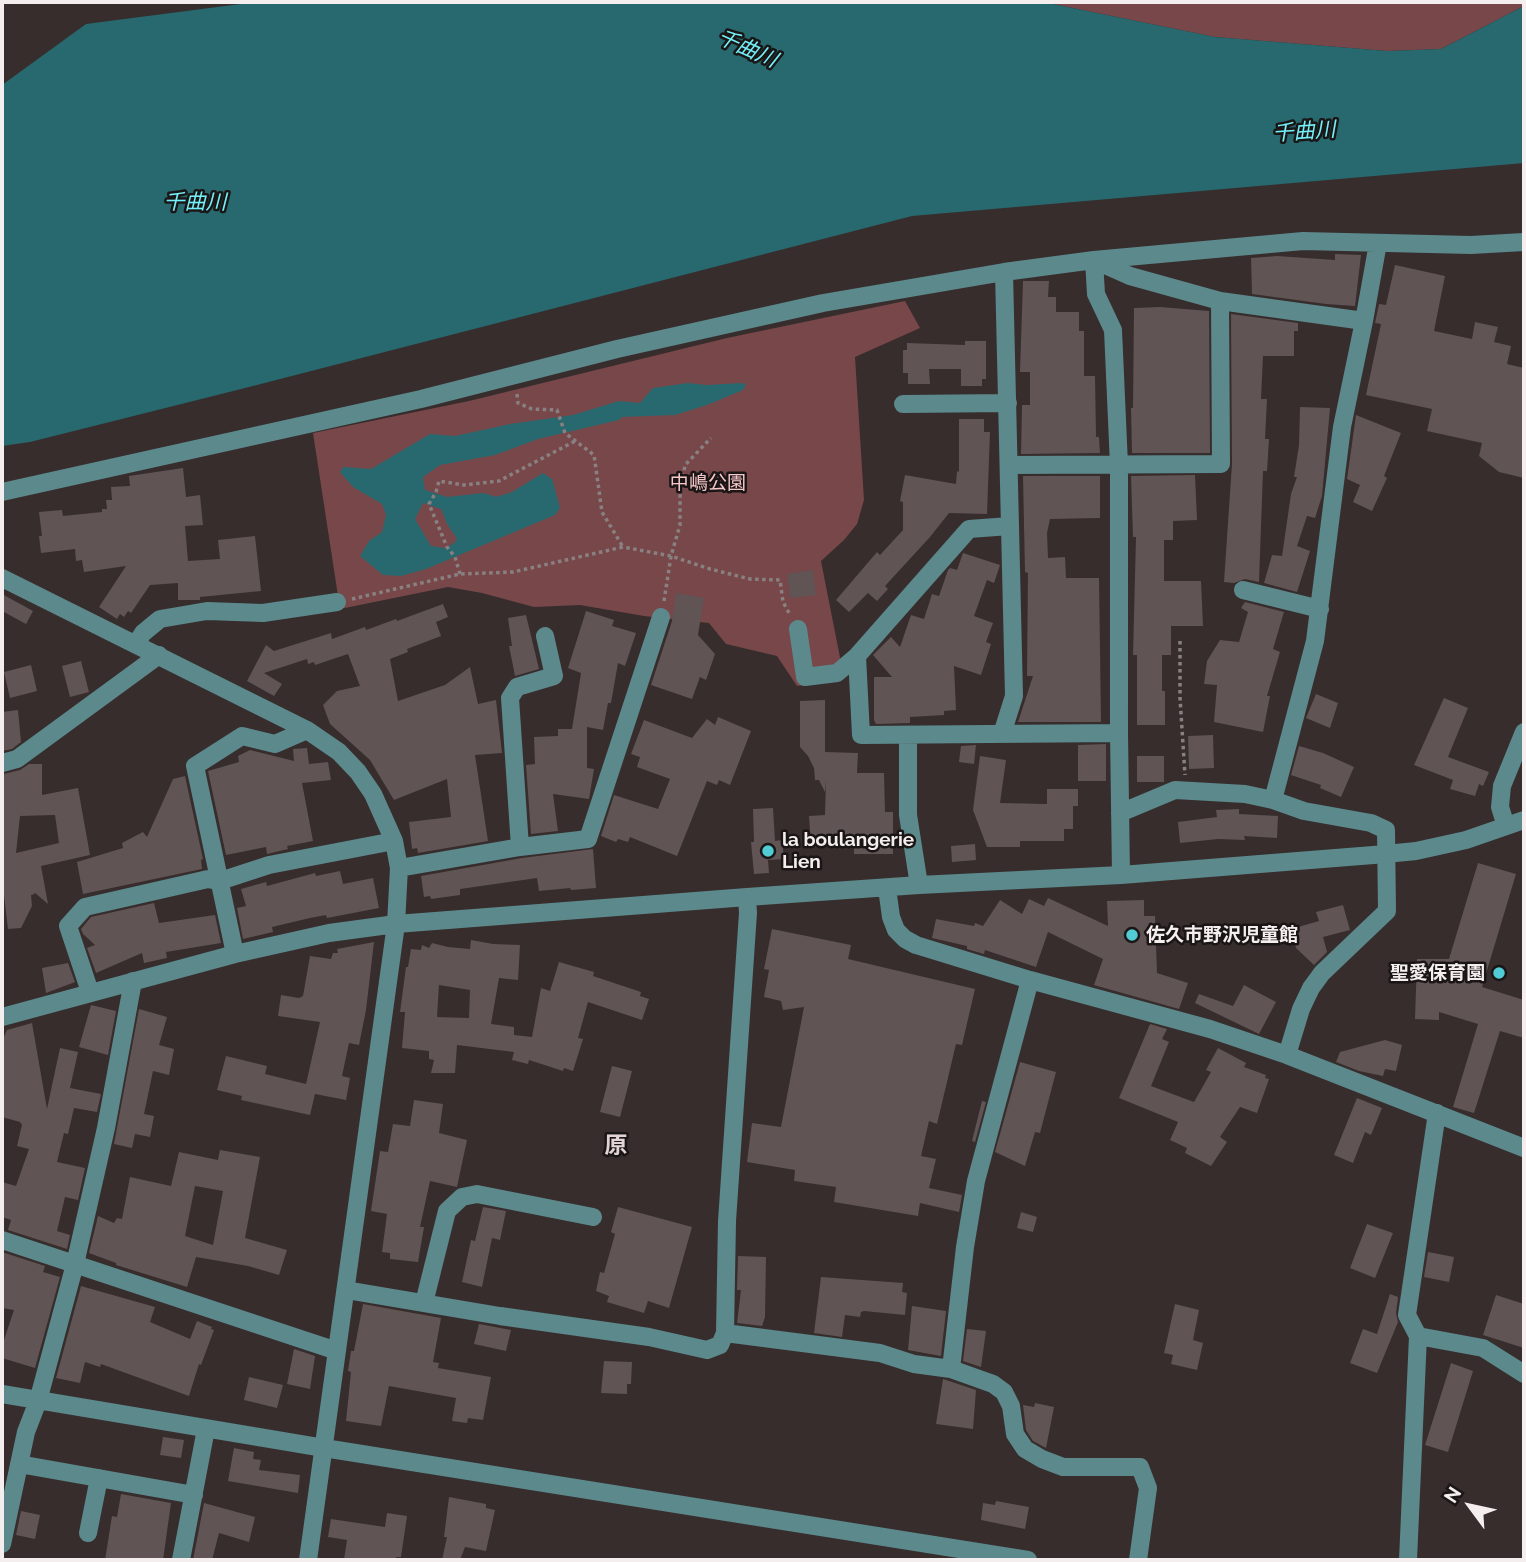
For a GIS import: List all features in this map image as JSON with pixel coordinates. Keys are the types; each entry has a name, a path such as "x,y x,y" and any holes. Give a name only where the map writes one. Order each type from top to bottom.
{"street":[{"path":"2,492 421,399 515,374 823,303 1004,272 1094,260 1303,241 1471,245 1524,242"},
{"path":"1273,800 1315,641 1342,427 1378,243"},
{"path":"1094,260 1130,276 1220,301 1364,321"},
{"path":"1094,260 1096,294 1113,330 1119,465 1121,874"},
{"path":"1002,734 1014,696 1004,272"},
{"path":"1010,466 1221,464 1220,301"},
{"path":"903,404 1008,403"},
{"path":"798,629 805,677 837,673 857,656 969,529 1010,526"},
{"path":"2,578 307,730 339,752 358,772 373,794 394,841 399,868 396,924 308,1560"},
{"path":"1243,590 1320,609"},
{"path":"136,644 143,633 160,619 207,611 263,613 337,602"},
{"path":"399,868 520,847 588,839 661,617"},
{"path":"520,847 510,698 517,687 554,676 545,636"},
{"path":"2,763 17,759 159,655"},
{"path":"857,656 861,734 908,736 1119,733"},
{"path":"235,954 195,766 243,736 275,744 307,730"},
{"path":"1506,826 1500,807 1502,786 1524,732"},
{"path":"908,736 908,815 919,885"},
{"path":"1120,813 1175,790 1245,794 1304,811 1371,823 1386,830 1387,911 1311,988 1301,1009 1287,1055"},
{"path":"2,1017 235,954 329,933 396,924 747,897 1121,874 1386,854 1416,851 1465,840 1524,820"},
{"path":"90,992 68,926 85,907 208,879 220,881 269,865 394,841"},
{"path":"887,888 891,917 896,930 916,945 1030,980 1210,1029 1287,1055 1524,1147"},
{"path":"346,1290 649,1337 707,1350 720,1345 725,1333 727,1221 747,897"},
{"path":"951,1369 965,1247 976,1181 1030,980"},
{"path":"2,1544 26,1432 38,1401 75,1264 106,1128 133,981"},
{"path":"1408,1560 1418,1336 1407,1315 1437,1113"},
{"path":"424,1303 447,1211 462,1197 477,1194 593,1217"},
{"path":"2,1240 337,1351"},
{"path":"725,1333 880,1353 914,1364 951,1369 993,1384 1004,1392 1011,1406 1015,1434 1025,1449 1042,1459 1063,1467 1140,1467 1148,1488 1138,1560"},
{"path":"1418,1336 1483,1348 1524,1374"},
{"path":"2,1394 1028,1560"},
{"path":"181,1560 206,1429"},
{"path":"19,1464 194,1495"},
{"path":"88,1533 99,1478"}],"path":[{"path":"515,374 519,403 532,409 557,410 565,433 594,455 602,512 623,547"},
{"path":"661,617 671,556 680,526 680,497 685,465 711,438"},
{"path":"460,574 455,557 447,547 429,503 439,481 464,485 499,481 577,440"},
{"path":"337,602 460,574 513,572 623,547 671,556 750,579 780,580 783,602 798,629"},
{"path":"1180,641 1180,698 1186,791"}],"green space":[{"path":"1043,2 1524,2 1524,6 1441,49 1387,51 1215,37"},
{"name":"中嶋公園","path":"905,301 920,328 855,357 864,500 857,524 821,561 844,678 797,686 777,656 726,644 709,623 580,605 534,607 448,587 340,609 313,433 469,401 727,338"}],"water":[{"name":"千曲川","path":"256,2 1043,2 1215,37 1387,51 1441,49 1524,6 1524,163 912,216 253,386 30,442 2,446 2,85 86,24"},
{"path":"688,383 746,385 743,390 675,415 622,417 619,420 538,439 495,455 440,465 423,477 425,490 447,497 484,493 496,497 512,492 543,473 552,479 560,508 555,515 426,569 401,576 383,575 360,556 369,541 382,532 386,515 382,504 353,487 340,472 343,467 371,469 430,434 455,436 510,424 573,415 619,401 640,403 653,388","holes":["423,503 441,509 457,539 445,548 431,546 415,519"]}],"building":[{"path":"1335,254 1361,255 1355,306 1252,294 1251,258 1277,256 1335,260"},
{"path":"1395,265 1445,276 1434,331 1472,339 1475,322 1498,327 1494,342 1511,346 1507,364 1524,368 1524,478 1499,472 1479,456 1482,443 1427,431 1432,409 1366,395 1381,324 1375,323 1379,304 1386,305"},
{"path":"1023,281 1049,281 1048,297 1056,297 1056,312 1079,312 1079,331 1084,331 1084,376 1095,376 1096,437 1099,437 1100,453 1021,454 1022,405 1030,405 1030,372 1020,372"},
{"path":"1134,308 1209,311 1210,453 1132,453"},
{"path":"1231,314 1298,323 1298,331 1294,331 1294,356 1263,356 1261,399 1267,399 1265,439 1269,439 1267,471 1263,471 1259,582 1245,579 1234,583 1224,582 1232,464"},
{"path":"965,341 986,341 986,379 982,379 982,386 961,386 961,369 929,369 930,384 908,384 908,373 903,373 903,350 907,350 907,343 965,345"},
{"path":"1300,407 1330,408 1322,496 1315,518 1307,516 1297,546 1310,551 1297,592 1264,583 1272,555 1282,556 1291,494 1297,477 1294,477 1299,445"},
{"path":"1356,415 1401,433 1384,476 1387,478 1372,511 1353,502 1360,485 1347,479"},
{"path":"959,419 984,419 984,432 990,432 987,514 949,513 885,586 888,589 877,601 868,593 849,612 836,600 877,552 880,555 903,530 903,502 900,501 905,475 956,484 957,471 959,472"},
{"path":"183,468 186,497 200,495 203,525 185,526 188,561 220,559 218,540 255,536 261,591 200,597 200,600 178,600 178,583 150,585 131,613 128,611 124,617 120,614 117,619 99,607 126,566 84,572 82,560 76,561 75,549 41,553 39,512 62,510 63,516 102,512 102,509 107,509 106,500 112,500 111,487 130,486 129,476"},
{"path":"1195,475 1197,520 1173,521 1173,540 1164,540 1164,581 1201,581 1203,626 1171,626 1171,655 1162,655 1165,725 1137,725 1137,655 1133,655 1136,537 1133,537 1131,476"},
{"path":"1023,476 1100,476 1100,518 1050,519 1047,533 1048,558 1065,557 1066,578 1099,578 1101,722 1018,722 1033,676 1027,676 1028,573 1025,572"},
{"path":"963,553 1000,565 994,583 987,580 974,616 993,623 986,642 991,644 981,675 954,666 956,710 944,711 944,715 910,717 910,723 876,724 874,677 892,677 873,655 891,637 900,647 911,615 924,619 932,594 939,596 948,570 957,570"},
{"path":"813,570 816,595 790,598 787,574"},
{"path":"676,593 704,598 698,635 715,654 706,680 700,677 692,699 651,685 672,621"},
{"path":"2,594 33,611 26,624 2,611"},
{"path":"1245,602 1284,612 1273,649 1280,652 1267,696 1270,696 1263,732 1214,722 1217,685 1204,684 1207,661 1220,640 1239,642 1248,612 1241,608"},
{"path":"443,604 448,617 436,622 441,636 407,649 408,652 390,659 398,701 445,685 470,667 478,704 496,700 502,753 475,755 488,841 418,853 417,848 412,849 409,822 451,817 447,779 394,800 370,760 330,724 323,705 337,691 360,686 348,654 315,665 314,662 308,664 307,659 264,673 282,684 274,696 247,681 266,645 274,651 331,633 332,639 365,627 366,630 396,619 397,621"},
{"path":"586,611 614,620 612,626 636,633 625,666 618,663 603,730 587,727 587,768 594,769 589,799 553,794 558,831 531,834 526,765 535,764 534,737 558,736 558,729 572,729 581,673 568,668"},
{"path":"526,615 539,669 515,676 509,646 512,646 508,618"},
{"path":"81,661 89,692 70,697 62,666"},
{"path":"31,665 37,691 10,698 4,672"},
{"path":"1316,694 1338,703 1330,728 1306,718"},
{"path":"1444,698 1468,708 1448,757 1489,772 1483,786 1479,784 1475,796 1450,789 1453,780 1414,765"},
{"path":"825,700 825,752 858,753 857,773 884,773 885,812 893,812 893,854 854,854 854,843 811,847 809,816 825,815 826,780 825,792 819,780 815,780 814,768 800,747 800,701"},
{"path":"18,710 21,742 12,749 2,751 2,712"},
{"path":"718,717 751,731 730,785 719,780 717,785 707,781 677,856 630,837 628,842 618,839 616,842 601,836 614,795 658,809 670,779 637,767 640,757 631,754 644,720 692,738 707,719 715,725"},
{"path":"1213,735 1214,768 1189,769 1188,736"},
{"path":"1106,744 1106,781 1078,781 1078,745"},
{"path":"976,745 974,764 959,762 961,746"},
{"path":"1299,746 1354,767 1341,797 1320,788 1321,785 1291,775"},
{"path":"307,748 309,764 328,762 331,780 302,783 313,841 287,846 288,849 267,854 266,847 226,855 208,771 239,762 238,756 250,750 294,761 293,749"},
{"path":"980,756 1006,760 1000,803 1047,804 1047,789 1078,789 1078,806 1073,806 1073,829 1064,829 1064,841 1020,841 1020,847 987,847 973,810"},
{"path":"1137,756 1164,756 1164,782 1137,782"},
{"path":"29,764 42,764 42,795 78,788 90,855 41,866 48,904 34,892 35,894 31,895 32,906 21,928 8,929 2,895 4,774 20,770","holes":["55,815 59,843 16,853 20,816"]},
{"path":"185,776 203,859 202,869 83,894 77,862 123,848 122,843 143,832 147,837 173,779"},
{"path":"773,808 775,841 782,840 784,859 768,860 769,873 754,874 751,842 754,842 753,809"},
{"path":"1239,809 1239,814 1278,816 1277,838 1244,836 1245,840 1218,839 1180,843 1178,822 1217,817 1216,810"},
{"path":"975,844 976,860 952,862 951,846"},
{"path":"593,849 596,888 539,891 537,878 460,889 460,895 431,899 430,896 424,897 421,876 522,858"},
{"path":"1478,863 1516,874 1482,987 1524,1000 1524,1038 1500,1031 1474,1113 1453,1107 1478,1024 1439,1012 1439,1020 1415,1019 1417,959 1449,959"},
{"path":"340,871 343,884 373,878 379,908 327,918 326,915 310,918 272,927 273,932 243,939 237,908 246,906 241,889 266,882 267,886 315,873 316,876"},
{"path":"1048,898 1108,926 1107,901 1144,900 1144,916 1155,916 1157,973 1188,983 1179,1009 1094,985 1103,959 1048,932 1036,967 985,950 984,954 967,949 967,946 932,938 936,919 983,926 1000,900 1022,914 1029,899 1044,906"},
{"path":"154,903 159,923 215,915 221,943 166,952 167,958 144,963 142,953 96,973 87,948 95,945 81,929 91,917"},
{"path":"1343,905 1350,930 1323,937 1327,952 1314,965 1296,948 1291,929 1319,921 1316,912"},
{"path":"772,929 851,945 848,959 975,989 962,1045 956,1044 937,1124 929,1121 921,1156 936,1159 929,1188 962,1195 959,1212 920,1203 918,1216 834,1202 836,1187 794,1181 795,1170 747,1162 752,1123 781,1127 804,1007 783,1010 781,1001 764,997 769,970 764,969"},
{"path":"471,940 520,945 518,980 499,978 491,1024 514,1027 514,1035 532,1037 541,988 550,991 559,962 594,972 593,976 641,992 640,996 649,999 642,1020 588,1002 578,1038 583,1039 573,1071 564,1068 563,1071 529,1060 528,1064 512,1060 514,1052 457,1045 455,1073 431,1073 434,1060 429,1059 429,1051 402,1048 405,1012 400,1012 411,949 421,950 422,945 429,948 432,943 470,949","holes":["439,985 470,990 469,1018 437,1017"]},
{"path":"374,942 359,1045 349,1043 342,1076 350,1078 346,1100 315,1094 310,1115 241,1100 242,1096 217,1090 226,1056 267,1066 265,1074 306,1084 320,1022 278,1016 281,995 299,998 303,996 310,956 331,959 333,953 338,953 337,949"},
{"path":"68,963 75,982 46,993 42,968"},
{"path":"1244,985 1276,1002 1259,1034 1195,1003 1199,994 1233,1006"},
{"path":"91,1005 116,1011 108,1055 79,1047"},
{"path":"139,1009 167,1017 159,1045 174,1049 169,1075 153,1071 144,1114 154,1116 150,1137 135,1134 132,1148 114,1144"},
{"path":"32,1023 47,1109 60,1048 78,1052 70,1088 101,1094 97,1112 74,1108 57,1162 85,1168 78,1200 65,1197 57,1231 70,1235 67,1249 8,1230 11,1220 2,1217 2,1182 16,1186 29,1149 17,1146 22,1125 20,1122 2,1117 2,1041 7,1030"},
{"path":"1150,1024 1167,1029 1162,1039 1169,1042 1151,1086 1194,1102 1211,1072 1206,1070 1218,1048 1246,1063 1244,1067 1266,1075 1265,1078 1269,1079 1257,1113 1240,1107 1220,1137 1227,1142 1211,1166 1185,1153 1187,1148 1170,1140 1178,1122 1119,1098"},
{"path":"1385,1040 1402,1045 1396,1071 1385,1069 1383,1076 1336,1062 1340,1052"},
{"path":"1020,1062 1056,1072 1040,1133 1035,1132 1025,1166 995,1152"},
{"path":"612,1066 632,1071 620,1117 600,1112"},
{"path":"1357,1098 1382,1108 1371,1135 1365,1132 1353,1163 1334,1155"},
{"path":"414,1100 443,1104 439,1133 467,1140 457,1187 430,1181 420,1227 424,1227 418,1262 390,1259 390,1253 382,1252 387,1214 371,1211 380,1151 388,1152 393,1124 410,1126"},
{"path":"982,1101 986,1102 975,1142 972,1141"},
{"path":"220,1150 260,1157 245,1238 287,1250 279,1275 248,1266 196,1257 187,1287 116,1265 89,1253 98,1216 114,1223 117,1218 122,1219 130,1177 171,1186 179,1152 218,1160","holes":["195,1186 223,1191 213,1245 185,1236"]},
{"path":"483,1207 506,1211 500,1240 492,1238 482,1287 462,1282 471,1240 475,1241"},
{"path":"618,1207 692,1227 669,1308 648,1301 644,1313 607,1302 609,1296 596,1291 600,1272 604,1273 615,1234 611,1232"},
{"path":"1021,1212 1037,1217 1033,1232 1017,1228"},
{"path":"1367,1224 1393,1233 1375,1278 1350,1268"},
{"path":"2,1252 45,1266 43,1272 60,1277 35,1368 2,1358 2,1346 14,1310 2,1308"},
{"path":"1428,1252 1454,1257 1449,1282 1424,1277"},
{"path":"738,1256 766,1257 765,1317 762,1326 737,1323 741,1290 737,1290"},
{"path":"821,1277 903,1283 902,1292 907,1293 905,1315 864,1311 860,1317 845,1315 842,1337 814,1333"},
{"path":"81,1286 155,1307 150,1322 190,1339 197,1321 212,1327 214,1330 189,1396 101,1364 100,1367 85,1362 80,1383 56,1378"},
{"path":"1390,1294 1398,1297 1398,1322 1377,1373 1350,1363 1363,1329 1377,1334"},
{"path":"1496,1295 1524,1304 1524,1348 1483,1335"},
{"path":"363,1304 441,1318 433,1362 439,1363 438,1368 491,1377 483,1420 468,1418 467,1423 452,1421 456,1398 389,1386 381,1426 346,1421 351,1372 348,1371"},
{"path":"1175,1304 1199,1310 1193,1340 1203,1343 1197,1370 1171,1364 1173,1355 1164,1353"},
{"path":"912,1306 946,1311 941,1356 908,1350"},
{"path":"479,1324 511,1330 506,1351 474,1344"},
{"path":"967,1329 986,1331 981,1367 963,1361"},
{"path":"294,1349 315,1356 310,1389 287,1384"},
{"path":"604,1361 632,1362 631,1384 627,1384 627,1394 601,1393"},
{"path":"1451,1363 1473,1371 1448,1452 1425,1445"},
{"path":"249,1377 283,1385 277,1408 244,1400"},
{"path":"943,1379 976,1390 973,1429 936,1424"},
{"path":"1035,1403 1054,1407 1046,1448 1033,1441 1026,1430 1023,1405 1034,1407"},
{"path":"163,1437 184,1440 181,1458 160,1455"},
{"path":"234,1448 254,1452 253,1459 261,1460 259,1470 300,1475 298,1493 228,1481"},
{"path":"121,1494 171,1503 163,1560 105,1560 112,1516 117,1517"},
{"path":"449,1497 486,1504 486,1508 495,1510 486,1551 465,1547 460,1560 442,1560 447,1537 444,1537"},
{"path":"996,1501 1029,1507 1025,1529 981,1520 983,1503 995,1505"},
{"path":"204,1503 255,1517 249,1542 219,1533 212,1560 193,1560"},
{"path":"21,1511 40,1515 35,1539 16,1535"},
{"path":"387,1513 407,1516 401,1557 396,1557 395,1560 344,1560 347,1540 328,1537 331,1519 385,1527"}],"place":[{"name":"la boulangerie Lien","path":"768,851"},
{"name":"佐久市野沢児童館","path":"1132,935"},
{"name":"聖愛保育園","path":"1499,973"}],"district":[{"name":"原","path":"616,1146"}]}
